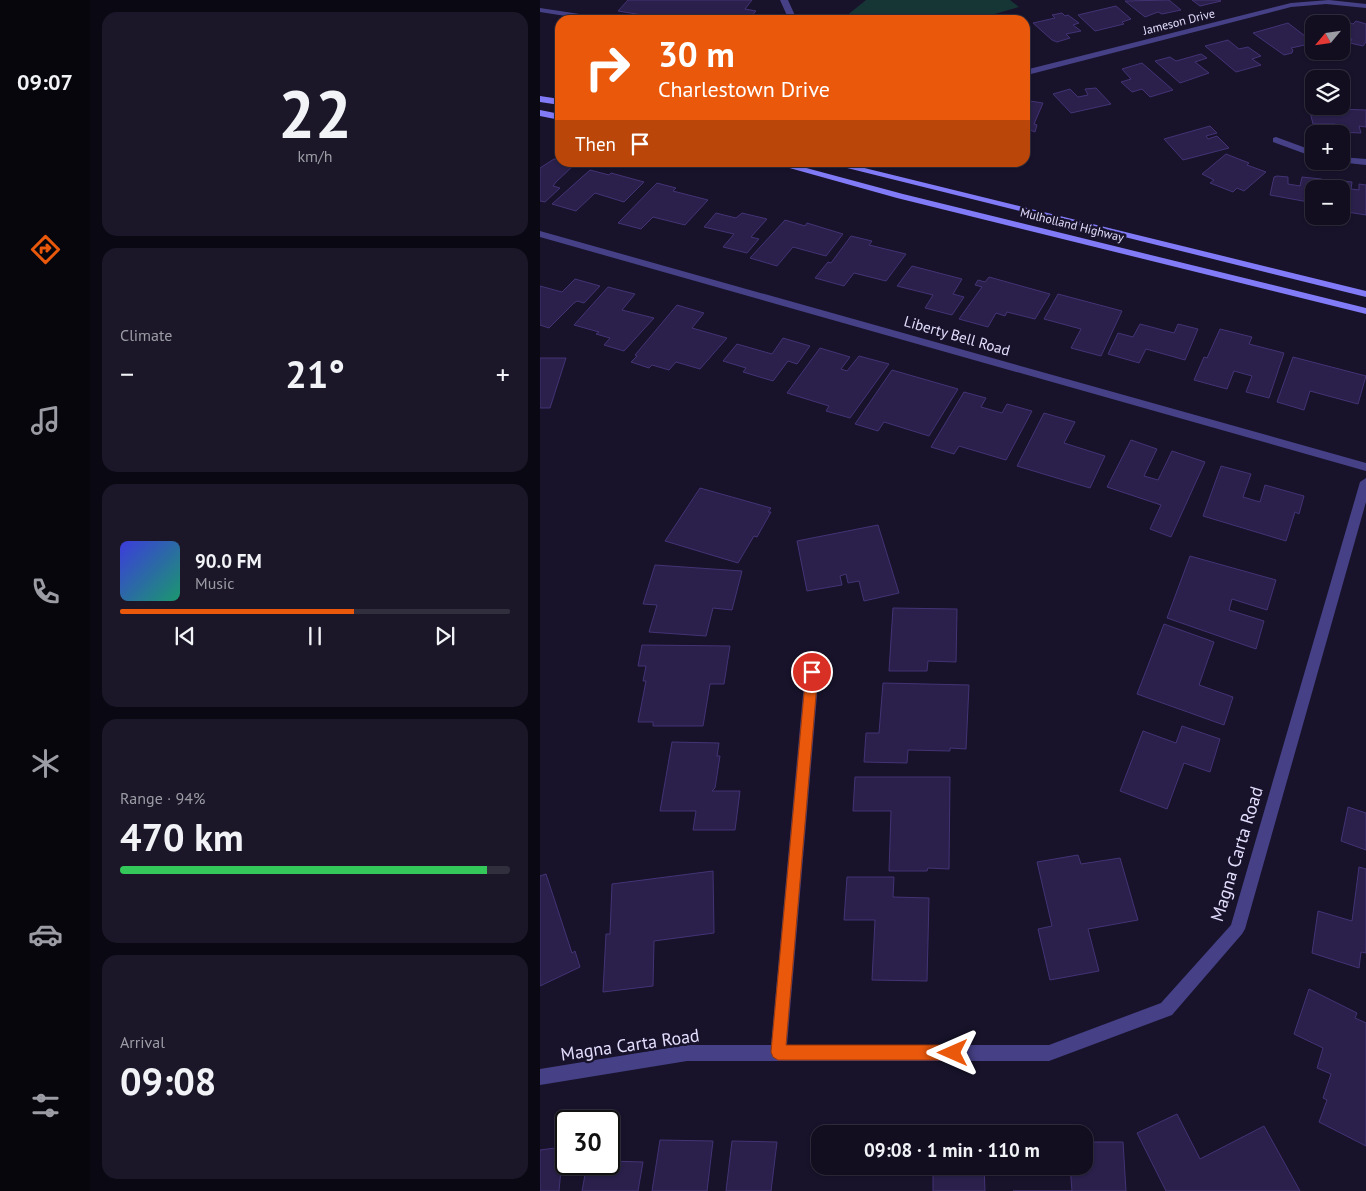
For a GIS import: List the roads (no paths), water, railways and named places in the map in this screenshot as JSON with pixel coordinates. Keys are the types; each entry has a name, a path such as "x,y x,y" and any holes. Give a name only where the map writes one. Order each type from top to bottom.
{"main road":[{"path":"540,99 555,101"},
{"path":"540,113 555,116"},
{"name":"Mulholland Highway","path":"791,167 1366,311"},
{"name":"Mulholland Highway","path":"847,167 1366,294"}],"street":[{"path":"784,0 791,15"},
{"name":"Jameson Drive","path":"1030,71 1291,5 1326,2 1366,6"},
{"path":"540,10 573,15"},
{"path":"1276,140 1305,151"},
{"path":"1350,161 1366,162"},
{"name":"Liberty Bell Road","path":"541,236 1366,467"},
{"name":"Magna Carta Road","path":"540,1077 687,1053 1049,1053 1166,1010 1237,929 1366,482"},
{"path":"778,1052 812,672"}]}
